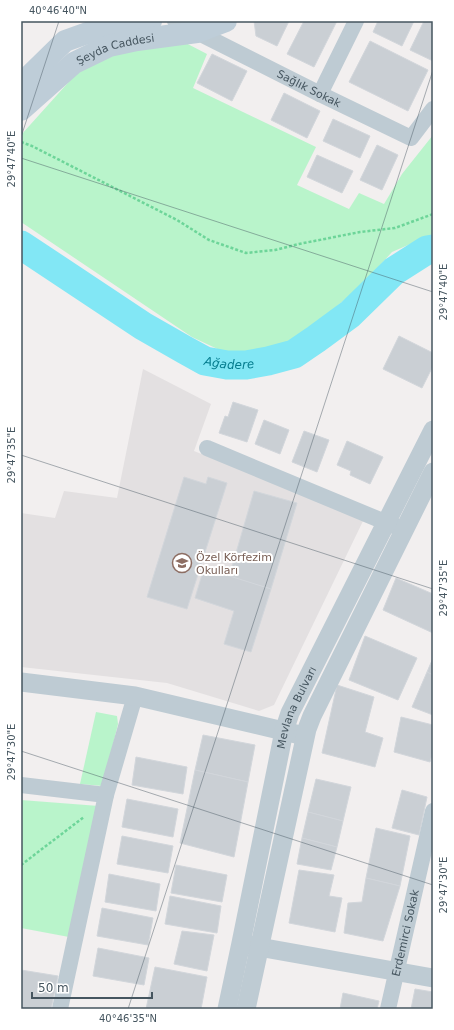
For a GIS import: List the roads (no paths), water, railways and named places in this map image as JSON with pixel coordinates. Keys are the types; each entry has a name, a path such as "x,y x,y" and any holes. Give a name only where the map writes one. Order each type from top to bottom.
{"main road":[{"name":"Şeyda Caddesi","path":"21,84 65,41 104,27 151,21"},
{"name":"Şeyda Caddesi","path":"21,110 74,63 109,46 137,40 197,32 226,21"}],"street":[{"name":"Sağlık Sokak","path":"175,21 411,138 433,109"},
{"path":"320,94 356,21"},
{"name":"Mevlana Bulvarı","path":"226,1009 284,732 290,713 433,430"},
{"path":"207,448 404,530"},
{"name":"Mevlana Bulvarı","path":"246,1009 305,736 312,716 433,472"},
{"path":"21,682 135,696 305,736"},
{"path":"60,1009 106,794 135,696"},
{"path":"21,785 106,794"},
{"name":"Erdemirci Sokak","path":"388,1009 433,811"},
{"path":"241,943 433,978"}],"waterway":[{"name":"Ağadere","path":"21,245 143,326 205,361 227,365 246,365 294,354 350,314 394,271 427,250 433,249"}],"place":[{"name":"Özel Körfezim Okulları","path":"182,563"}]}
